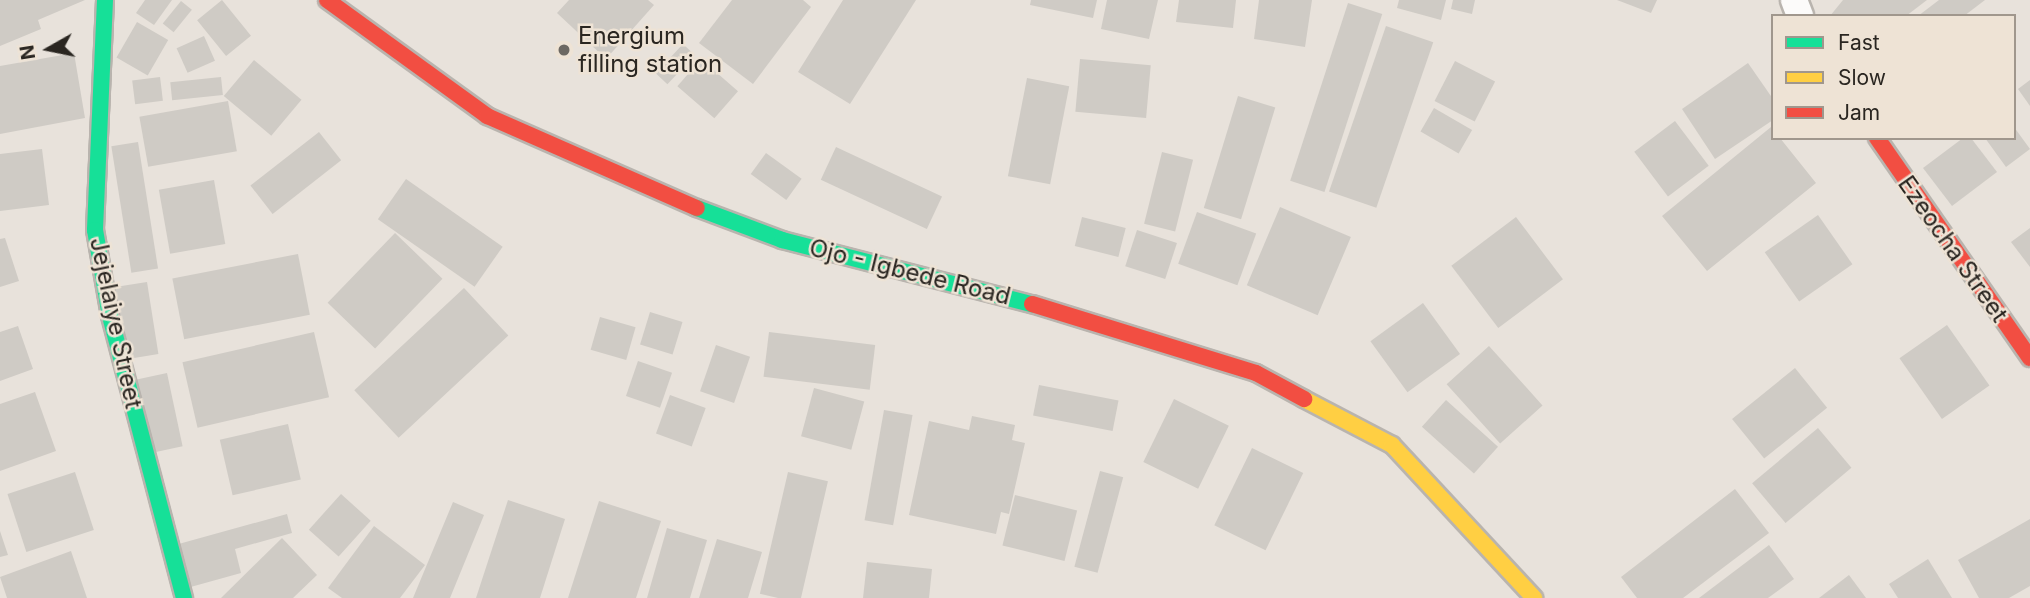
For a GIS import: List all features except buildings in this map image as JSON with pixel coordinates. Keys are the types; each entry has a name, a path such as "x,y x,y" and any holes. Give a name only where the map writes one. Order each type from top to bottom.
{"main road":[{"name":"Jejelaiye Street","path":"105,0 95,230 110,316 184,598"},
{"name":"Ojo - Igbede Road","path":"327,0 486,116 687,204 782,240 1076,315 1256,373 1392,445 1534,598"},
{"name":"Ezeocha Street","path":"1878,140 2030,358"}],"traffic: fast":[{"path":"105,0 95,230 110,316 184,598"},
{"path":"697,208 782,240 1032,304"}],"traffic: slow":[{"path":"1304,399 1392,445 1534,598"}],"traffic: jam":[{"path":"327,0 487,116 697,208"},
{"path":"1878,140 2030,358"},
{"path":"1032,304 1256,373 1304,399"}],"place":[{"name":"Energium filling station","path":"564,50"}]}
